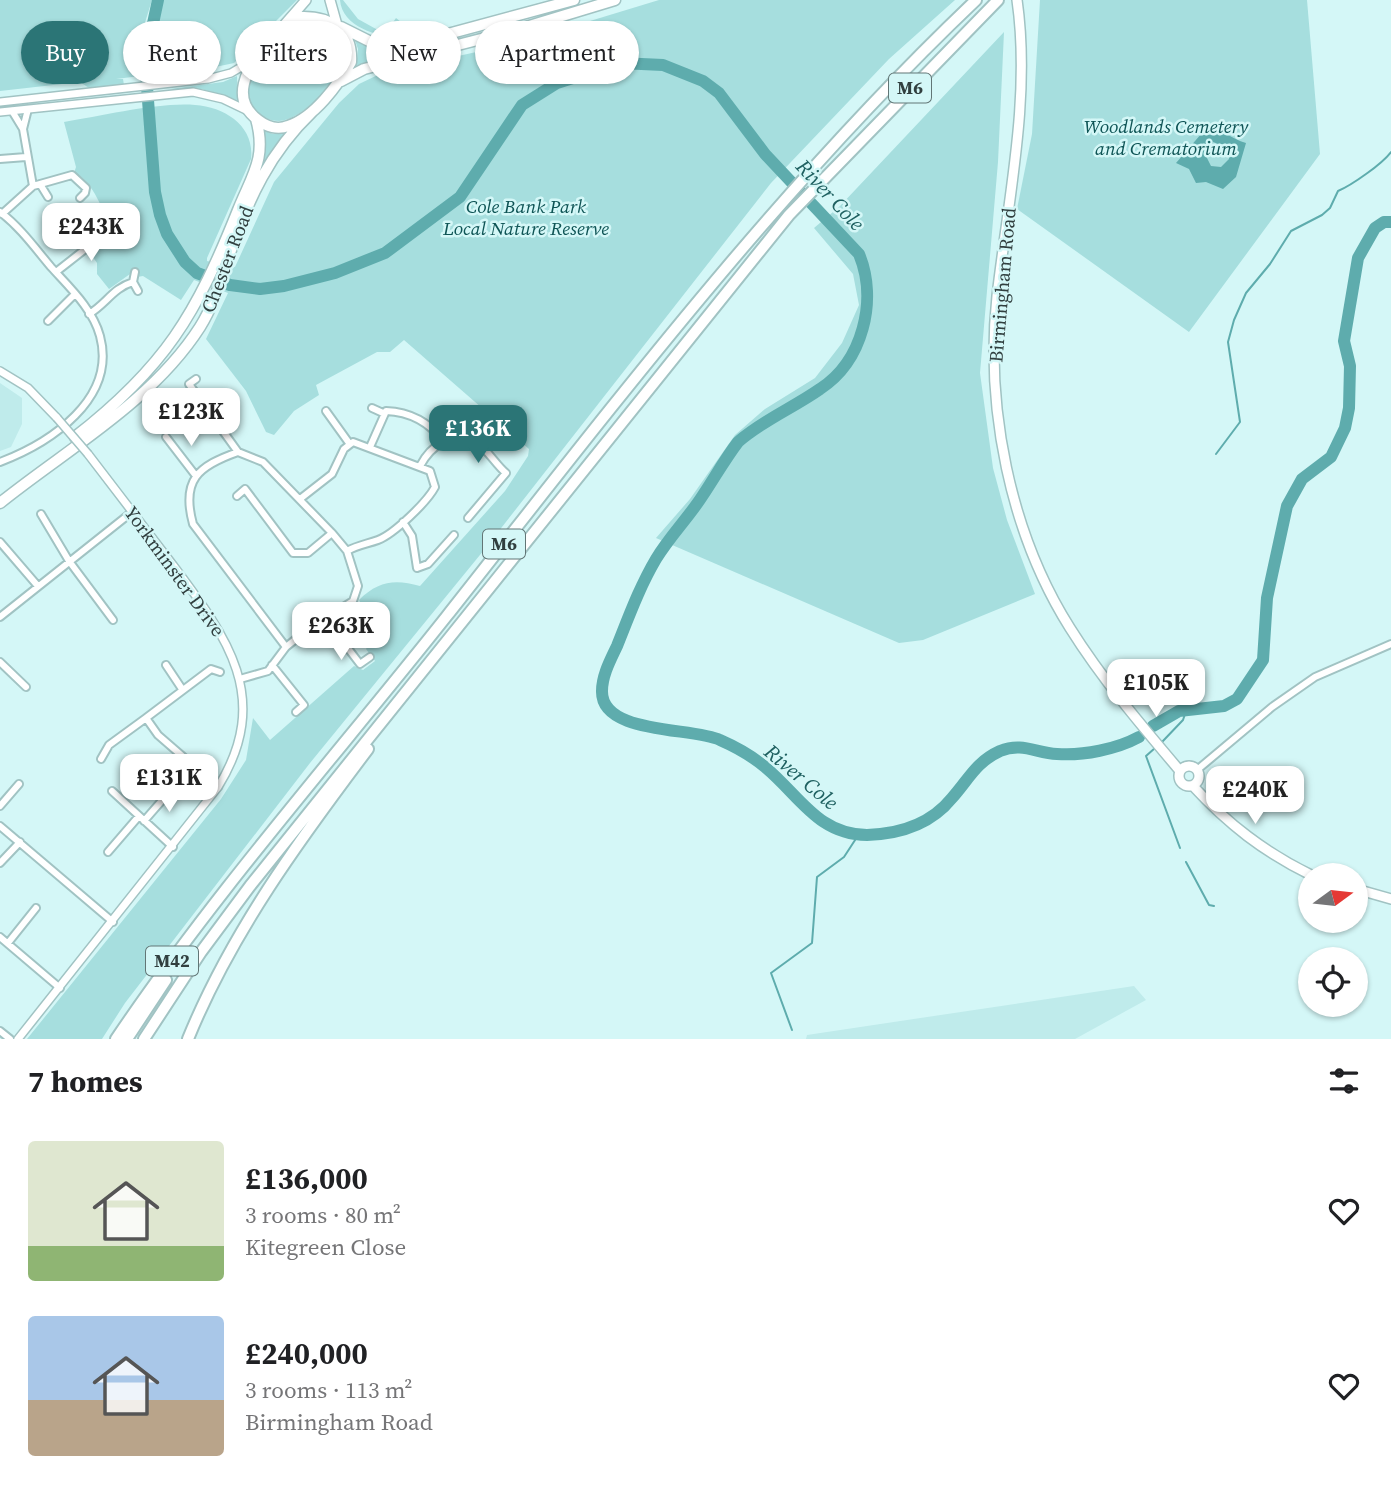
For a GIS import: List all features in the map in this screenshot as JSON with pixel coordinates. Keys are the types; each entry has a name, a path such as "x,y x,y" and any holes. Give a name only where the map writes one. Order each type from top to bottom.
{"highway":[{"path":"352,32 375,44 407,46 574,0"},
{"path":"244,84 242,98 246,110 256,119 280,128 312,112 334,85 364,69 516,30 615,0"},
{"name":"M6","path":"127,1039 231,885 779,204 976,0"},
{"name":"M6","path":"144,1039 201,952 250,886 789,215 998,0"},
{"path":"292,21 301,17 324,21"},
{"name":"Chester Road","path":"0,496 141,382 185,325 224,256 260,176 282,142 312,112"},
{"name":"Chester Road","path":"0,503 93,432 159,376 193,337 217,291 224,256 262,150 256,119"},
{"name":"M6","path":"188,1039 225,961 277,876 400,699"},
{"name":"M42","path":"116,1039 148,991 231,885"}],"main road":[{"path":"288,21 306,0"},
{"path":"330,0 337,21"},
{"name":"Birmingham Road","path":"1018,2 1020,92 996,312 995,370 999,425 1015,498 1046,582 1068,626 1129,710 1180,771"},
{"path":"1193,786 1199,779 1196,770 1188,766 1180,771 1182,784 1193,786 1222,817 1248,839 1298,868"},
{"path":"1368,893 1391,900"}],"street":[{"path":"0,102 208,79 235,70"},
{"path":"0,112 168,94 209,95 246,110"},
{"path":"28,109 23,128 26,157 37,185 48,197"},
{"path":"12,111 23,128"},
{"path":"0,159 26,157"},
{"path":"0,462 26,451 56,432 87,403 101,369 100,337 89,314 56,272 1,213 37,185 72,175 86,188 79,198"},
{"path":"104,224 113,240"},
{"path":"56,272 107,232"},
{"path":"135,272 133,282 138,291"},
{"path":"89,314 102,306 114,290 133,282"},
{"path":"48,321 75,294"},
{"name":"Yorkminster Drive","path":"0,371 34,394 88,454 221,631 230,648 240,679 243,709 240,735 230,767 218,787 18,1039"},
{"path":"196,379 189,384 238,452 263,462 347,551 358,586 353,601 324,617 286,647 262,674 240,679"},
{"path":"372,408 383,413 397,411 429,424 443,441"},
{"path":"326,411 349,443"},
{"path":"370,447 383,413"},
{"path":"457,437 460,423"},
{"path":"166,437 196,475"},
{"path":"420,466 426,454 443,441 457,437 475,442 506,473"},
{"path":"347,551 360,543 380,539 403,522 435,487 430,471 359,442 349,443"},
{"path":"300,499 332,474 349,443"},
{"path":"238,452 207,465 196,475 188,507 193,524 286,647"},
{"path":"468,518 512,465"},
{"path":"237,496 245,489 293,553 308,553 332,533"},
{"path":"0,617 132,512"},
{"path":"41,514 69,561 113,620"},
{"path":"403,522 412,537 417,568"},
{"path":"407,571 437,556 454,535"},
{"path":"0,542 37,585"},
{"path":"324,617 360,664 370,657"},
{"path":"1196,770 1272,707 1315,677 1391,645"},
{"path":"0,662 26,687"},
{"path":"166,664 182,689"},
{"path":"272,665 304,705 296,712"},
{"path":"101,759 109,745 182,689 211,669 220,672"},
{"path":"146,718 158,735 218,787"},
{"path":"0,807 19,784"},
{"path":"108,852 172,789"},
{"path":"112,791 173,846"},
{"path":"0,826 113,922"},
{"path":"0,863 20,842"},
{"path":"8,943 36,908"},
{"path":"0,937 60,988"},
{"path":"0,1031 9,1039"}],"shaded area":[{"path":"1208,126 1246,143 1236,177 1223,189 1206,182 1196,183 1189,169 1176,163","holes":["1213,142 1229,148 1229,159 1221,167 1211,166 1206,156 1207,148"]},
{"path":"0,383 22,398 22,424 11,447 0,451"},
{"path":"1134,986 1146,1000 1075,1039 806,1039 807,1035"}],"green space":[{"path":"0,0 152,0 145,21 123,21 123,78 116,79 123,79 124,85 89,88 83,84 109,84 109,21 21,21 21,84 62,84 0,91"},
{"path":"162,0 297,0 276,21 235,21 235,62 221,66 221,21 157,21"},
{"path":"340,0 366,23 366,30 355,24 342,10"},
{"name":"Cole Bank Park Local Nature Reserve","path":"659,0 955,0 889,59 771,183 484,550 310,763 125,1003 102,1039 27,1039 221,799 246,760 253,718 270,740 354,666 363,670 375,661 366,649 377,631 359,600 373,589 387,583 420,586 505,491 528,456 529,449 404,340 390,352 377,352 316,385 319,395 294,411 274,435 266,432 246,391 206,339 228,293 194,280 181,300 143,276 137,277 137,269 109,289 97,274 97,263 90,253 111,232 102,207 92,190 74,173 76,167 64,122 148,107 181,105 217,110 236,121 248,137 251,159 207,258 207,261 235,267 274,182 339,103 366,81 366,84 461,84 461,55 475,52 475,84 639,84 639,21 590,21"},
{"name":"Woodlands Cemetery and Crematorium","path":"1040,0 1307,0 1320,154 1189,332 1017,209 1032,134"},
{"path":"1004,32 998,162 980,373 993,468 1007,520 1035,594 923,640 899,643 656,538 690,499 735,435 765,409 815,378 842,343 859,305 853,274 814,228 840,206"},
{"path":"355,40 366,45 366,65 356,68 358,49"},
{"path":"235,77 238,103 202,89 170,89 221,84"},
{"path":"249,84 330,84 309,107 293,117 279,121 260,115 249,98"},
{"path":"263,130 273,134 288,133 247,199 263,157"}],"waterway":[{"name":"River Cole","path":"158,0 145,61 155,192 160,215 167,234 185,262 197,273 230,285 260,289 284,286 335,273 385,253 460,197 522,105 557,83 620,63 663,65 703,81 719,93 765,154 859,254 867,291 863,328 856,346 835,377 738,442 698,503 661,551 640,590 607,667 602,691 606,705 616,715 651,727 707,736 726,743 765,767 822,821 850,833 867,835 902,830 934,815 979,766 1000,751 1022,748 1049,753 1089,753 1139,737"},
{"path":"1216,454 1240,422 1228,342 1246,293 1270,264 1291,231 1322,215 1330,208 1338,191 1366,174 1391,152"},
{"name":"River Cole","path":"1153,726 1179,711 1224,706 1237,699 1263,660 1267,598 1287,506 1302,479 1331,457 1345,428 1349,408 1350,366 1344,341 1358,258 1375,228 1384,222 1391,222"},
{"path":"1162,742 1183,720 1186,711"},
{"path":"1155,748 1146,756 1180,848"},
{"path":"792,1030 771,973 812,943 817,877 844,857 859,834"},
{"path":"1186,862 1209,905 1214,906"}]}
